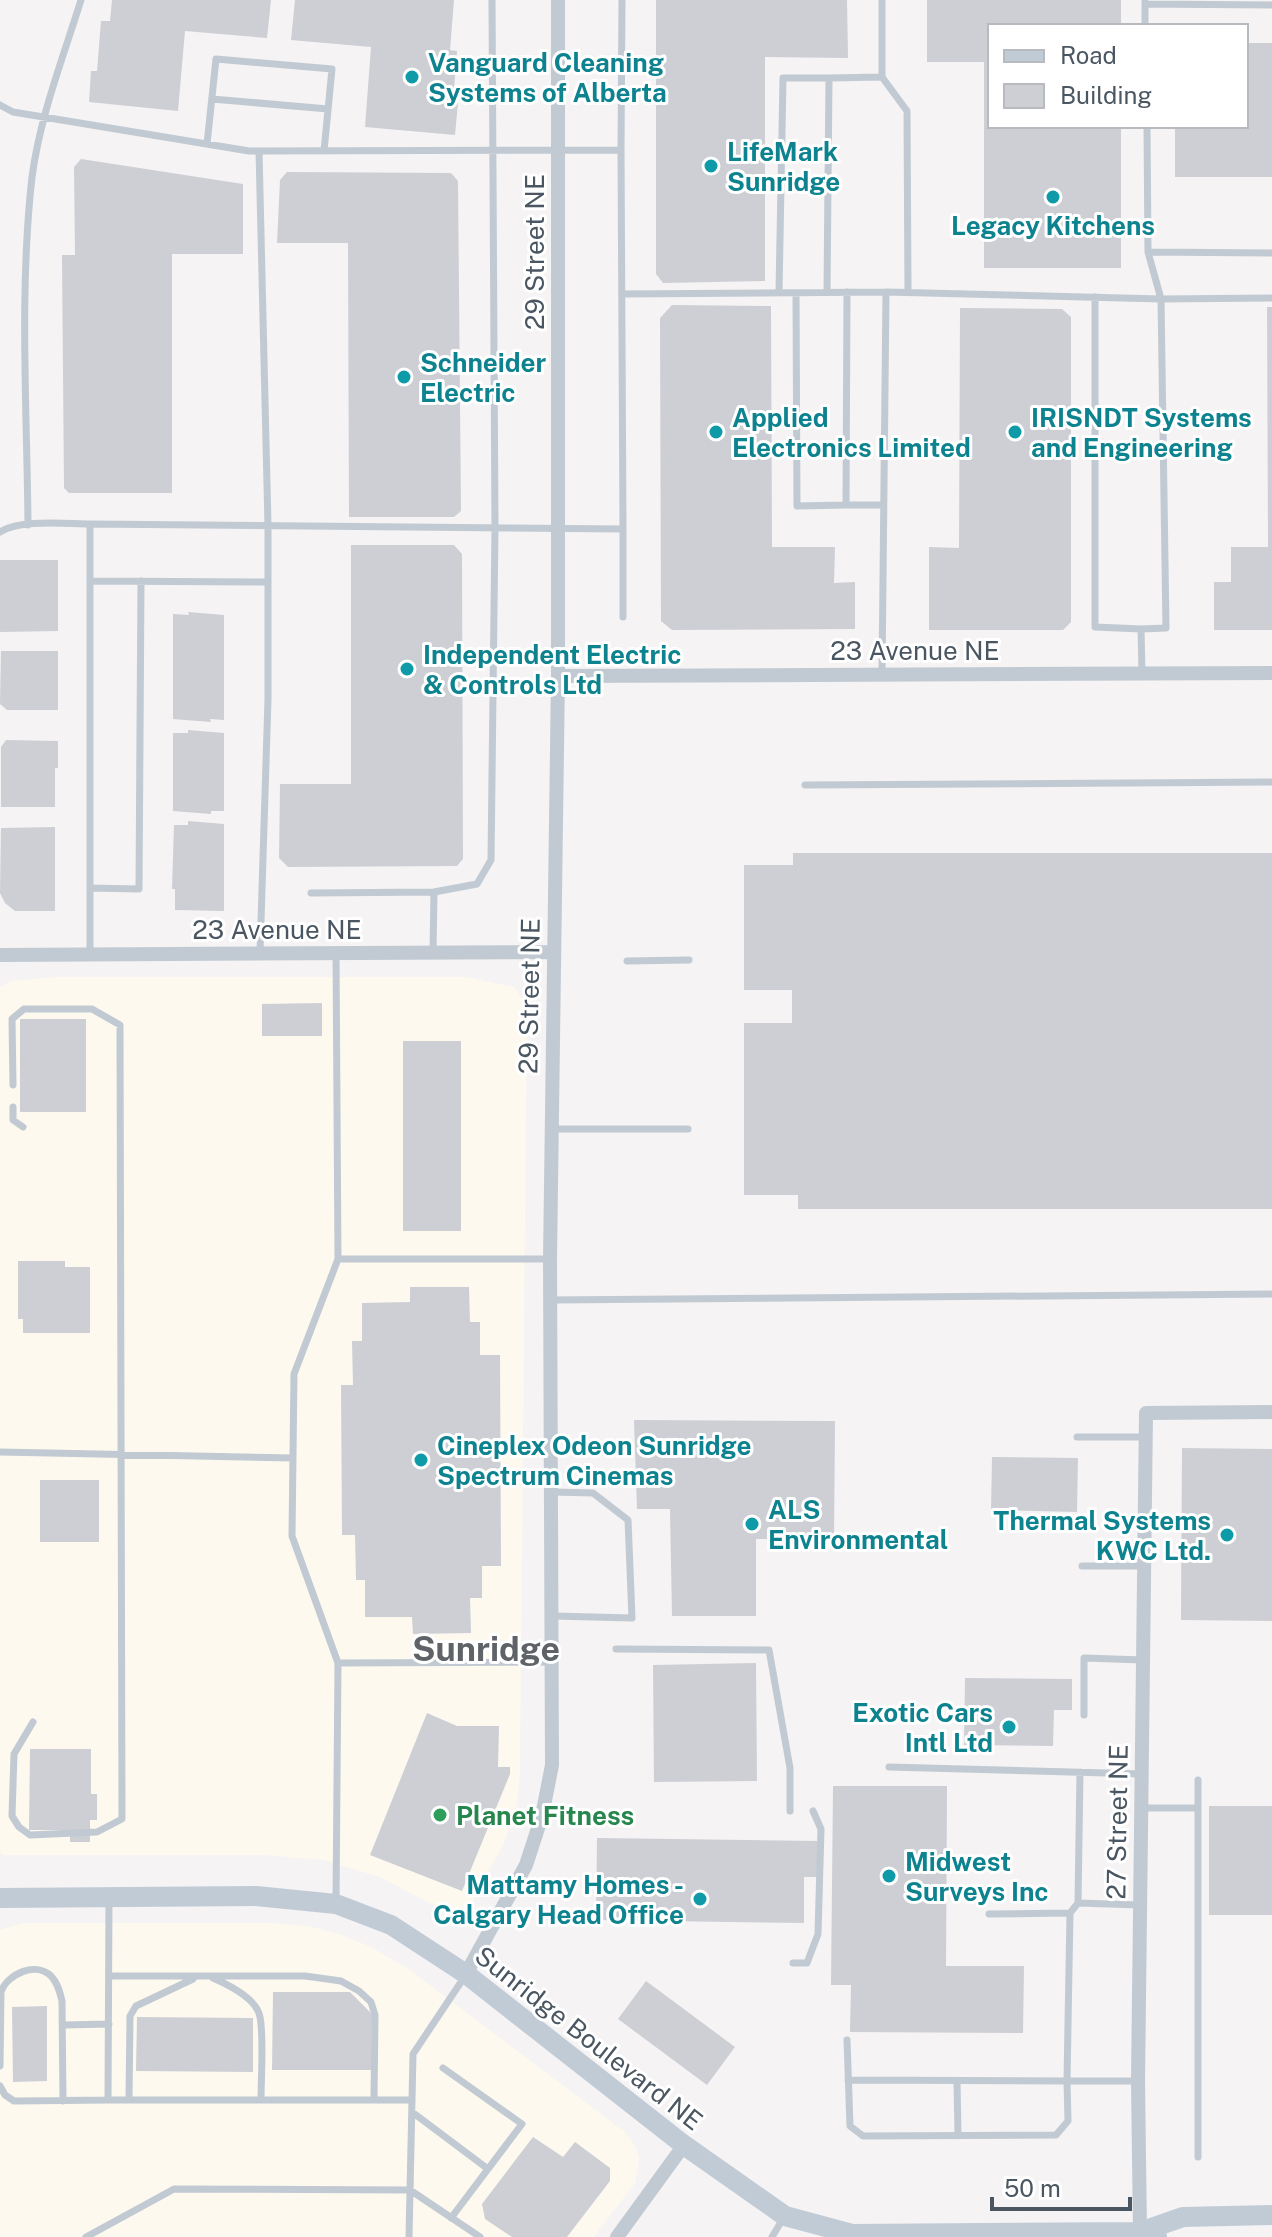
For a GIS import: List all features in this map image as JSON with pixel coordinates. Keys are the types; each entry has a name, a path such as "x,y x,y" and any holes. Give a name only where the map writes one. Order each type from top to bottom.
{"street":[{"name":"29 Street NE","path":"466,1974 526,1865 542,1816 552,1765 554,1662 550,1259 558,676 558,0"},
{"name":"23 Avenue NE","path":"558,676 1272,673"},
{"name":"23 Avenue NE","path":"0,955 553,952"},
{"name":"27 Street NE","path":"1148,2235 1138,2081 1146,1413 1272,1412"},
{"name":"Sunridge Boulevard NE","path":"0,1898 256,1896 336,1904 391,1925 466,1974 684,2145 785,2216 852,2234 1148,2235 1183,2217 1272,2215"},
{"path":"618,2237 684,2145"}],"lane":[{"path":"28,525 25,264 33,175 43,117 81,0"},
{"path":"311,893 434,892 477,884 491,860 495,528 492,0"},
{"path":"622,0 623,617"},
{"path":"882,0 882,77 907,111 908,292"},
{"path":"1145,24 1145,2 1272,5"},
{"path":"207,144 216,59 332,69 324,151"},
{"path":"779,292 783,78 882,77"},
{"path":"827,292 829,78"},
{"path":"212,99 328,109"},
{"path":"0,105 13,112 259,151 621,150"},
{"path":"1095,297 1095,627 1166,628 1161,299 1148,252 1147,128"},
{"path":"259,151 268,526 268,699 260,953"},
{"path":"1148,252 1272,253"},
{"path":"846,505 847,292"},
{"path":"882,674 886,292"},
{"path":"622,294 908,292 1161,299 1272,298"},
{"path":"796,293 797,506 882,505"},
{"path":"90,524 90,954"},
{"path":"0,532 4,525 90,524 623,529"},
{"path":"90,581 268,582"},
{"path":"90,888 139,889 141,581"},
{"path":"1141,629 1142,673"},
{"path":"805,785 1272,782"},
{"path":"433,952 434,892"},
{"path":"336,953 338,1259 294,1374 292,1536 338,1663 336,1904"},
{"path":"627,961 689,960"},
{"path":"13,1085 12,1019 24,1009 92,1009 120,1025 122,1819 97,1832 30,1835 19,1827 12,1816 14,1754 33,1722"},
{"path":"13,1107 13,1120 23,1127"},
{"path":"551,1129 688,1129"},
{"path":"338,1259 550,1259"},
{"path":"551,1300 1272,1294"},
{"path":"1077,1437 1146,1437"},
{"path":"0,1452 293,1458"},
{"path":"552,1492 593,1493 628,1520 632,1618 553,1616"},
{"path":"1082,1566 1144,1566"},
{"path":"616,1649 769,1650 790,1768 790,1811"},
{"path":"1084,1715 1084,1658 1143,1660"},
{"path":"338,1663 554,1662"},
{"path":"889,1767 1142,1774"},
{"path":"847,2040 850,2126 863,2136 1056,2135 1068,2121 1070,1913 1078,1903 1080,1772"},
{"path":"1198,1780 1198,2157"},
{"path":"1142,1808 1198,1808"},
{"path":"793,1963 807,1963 818,1934 821,1829 813,1811"},
{"path":"108,2100 109,1897"},
{"path":"1078,1903 1140,1905"},
{"path":"989,1914 1070,1913"},
{"path":"0,2066 1,1992 4,1983 22,1972 50,1975 62,2001 63,2101"},
{"path":"409,2237 413,2054 466,1974"},
{"path":"109,1976 305,1976 341,1981 371,2002 375,2015 374,2100"},
{"path":"129,2100 130,2016 136,2006 188,1980 209,1977 225,1983 248,2000 260,2016 261,2100"},
{"path":"64,2025 109,2024"},
{"path":"443,2068 522,2124 451,2218"},
{"path":"848,2080 1138,2081"},
{"path":"957,2081 958,2136"},
{"path":"0,2086 5,2095 14,2101 412,2100"},
{"path":"412,2112 488,2169"},
{"path":"86,2237 174,2189 410,2190 480,2237"},
{"path":"772,2237 785,2216"}],"shaded area":[{"path":"58,977 466,977 514,987 527,1004 520,1771 517,1804 504,1843 462,1920 380,1877 323,1860 263,1855 3,1855 0,1852 0,987 11,981"},
{"path":"23,1923 272,1923 308,1926 371,1947 410,1970 626,2133 636,2147 639,2159 635,2183 594,2237 0,2237 0,1930"}],"building":[{"path":"112,0 271,0 267,38 185,31 178,111 89,102 91,71 97,71 101,21 110,21"},
{"name":"Vanguard Cleaning Systems of Alberta","path":"295,0 454,0 450,50 457,51 453,102 458,103 455,135 365,127 371,47 291,40"},
{"name":"LifeMark Sunridge","path":"656,0 847,0 848,58 765,57 765,281 663,283 656,274"},
{"name":"Legacy Kitchens","path":"927,0 1121,0 1121,24 988,24 988,128 1121,128 1121,268 984,268 984,62 927,62"},
{"path":"1248,43 1272,43 1272,177 1175,177 1175,128 1248,128"},
{"path":"81,159 243,184 243,254 172,254 172,493 69,493 64,488 62,255 75,255 74,167"},
{"name":"Schneider Electric","path":"287,172 451,173 458,181 461,511 454,517 349,517 348,243 277,243 280,180"},
{"name":"Applied Electronics Limited","path":"672,305 771,306 772,547 835,547 834,583 855,582 855,629 672,630 661,621 660,318"},
{"path":"1267,307 1272,307 1272,630 1214,630 1214,582 1231,582 1231,547 1268,547"},
{"name":"IRISNDT Systems and Engineering","path":"960,308 1062,309 1071,317 1071,622 1063,630 929,630 929,547 959,548"},
{"name":"Independent Electric & Controls Ltd","path":"351,545 454,545 462,554 463,859 457,866 288,867 279,858 280,784 351,784"},
{"path":"0,560 58,560 58,631 0,632"},
{"path":"188,612 224,615 224,720 173,719 173,614 189,615"},
{"path":"1,651 58,651 58,710 7,710 0,704"},
{"path":"188,730 224,733 224,811 211,811 211,814 173,811 173,733 188,733"},
{"path":"6,740 58,741 55,807 1,807 1,747"},
{"path":"188,821 224,824 224,911 175,910 175,889 172,889 174,825 188,825"},
{"path":"55,827 55,911 15,911 5,903 0,893 1,828"},
{"path":"793,853 1272,853 1272,1209 798,1209 798,1195 744,1195 744,1023 792,1023 792,990 744,990 744,865 793,865"},
{"path":"322,1003 322,1036 262,1036 262,1004"},
{"path":"20,1019 86,1019 86,1112 20,1112"},
{"path":"403,1041 461,1041 461,1231 403,1231"},
{"path":"18,1261 65,1261 65,1267 90,1267 90,1333 23,1333 23,1319 18,1319"},
{"name":"Cineplex Odeon Sunridge Spectrum Cinemas","path":"410,1287 469,1287 470,1322 480,1322 480,1355 500,1355 501,1566 482,1566 482,1598 470,1598 471,1633 413,1634 412,1617 365,1617 365,1580 356,1580 355,1535 342,1535 341,1385 353,1385 352,1341 362,1341 362,1303 410,1302"},
{"name":"ALS Environmental","path":"634,1420 835,1421 834,1539 756,1539 756,1616 672,1616 670,1509 637,1509"},
{"name":"Thermal Systems KWC Ltd.","path":"1182,1448 1272,1449 1272,1621 1181,1620"},
{"path":"992,1457 1078,1458 1077,1512 991,1510"},
{"path":"40,1480 99,1480 99,1542 40,1542"},
{"path":"756,1663 757,1781 654,1782 653,1665"},
{"name":"Exotic Cars Intl Ltd","path":"965,1678 1072,1679 1072,1710 1054,1710 1053,1746 964,1745"},
{"name":"Planet Fitness","path":"427,1713 457,1726 499,1726 498,1767 510,1767 510,1774 462,1891 370,1855"},
{"path":"30,1749 91,1749 91,1794 97,1794 97,1820 90,1820 90,1842 70,1842 70,1830 29,1830"},
{"name":"Midwest Surveys Inc","path":"833,1786 947,1786 946,1966 1024,1966 1023,2033 850,2032 851,1985 831,1985"},
{"path":"1209,1806 1272,1806 1272,1915 1209,1915"},
{"name":"Mattamy Homes - Calgary Head Office","path":"597,1838 817,1841 817,1877 804,1877 804,1923 596,1920"},
{"path":"646,1981 735,2047 707,2085 618,2019"},
{"path":"273,1992 350,1992 372,2014 371,2070 272,2070"},
{"path":"47,2006 47,2081 13,2082 12,2007"},
{"path":"137,2017 253,2018 253,2072 136,2071"},
{"path":"533,2137 563,2157 575,2142 610,2168 610,2181 567,2237 512,2237 485,2219 482,2204"}],"place":[{"name":"Vanguard Cleaning Systems of Alberta","path":"412,77"},
{"name":"LifeMark Sunridge","path":"711,166"},
{"name":"Legacy Kitchens","path":"1053,197"},
{"name":"Schneider Electric","path":"404,377"},
{"name":"Applied Electronics Limited","path":"716,432"},
{"name":"IRISNDT Systems and Engineering","path":"1015,432"},
{"name":"Independent Electric & Controls Ltd","path":"407,669"},
{"name":"Cineplex Odeon Sunridge Spectrum Cinemas","path":"421,1460"},
{"name":"ALS Environmental","path":"752,1524"},
{"name":"Thermal Systems KWC Ltd.","path":"1227,1535"},
{"name":"Exotic Cars Intl Ltd","path":"1009,1727"},
{"name":"Planet Fitness","path":"440,1815"},
{"name":"Midwest Surveys Inc","path":"889,1876"},
{"name":"Mattamy Homes - Calgary Head Office","path":"700,1899"}],"district":[{"name":"Sunridge","path":"486,1649"}]}
